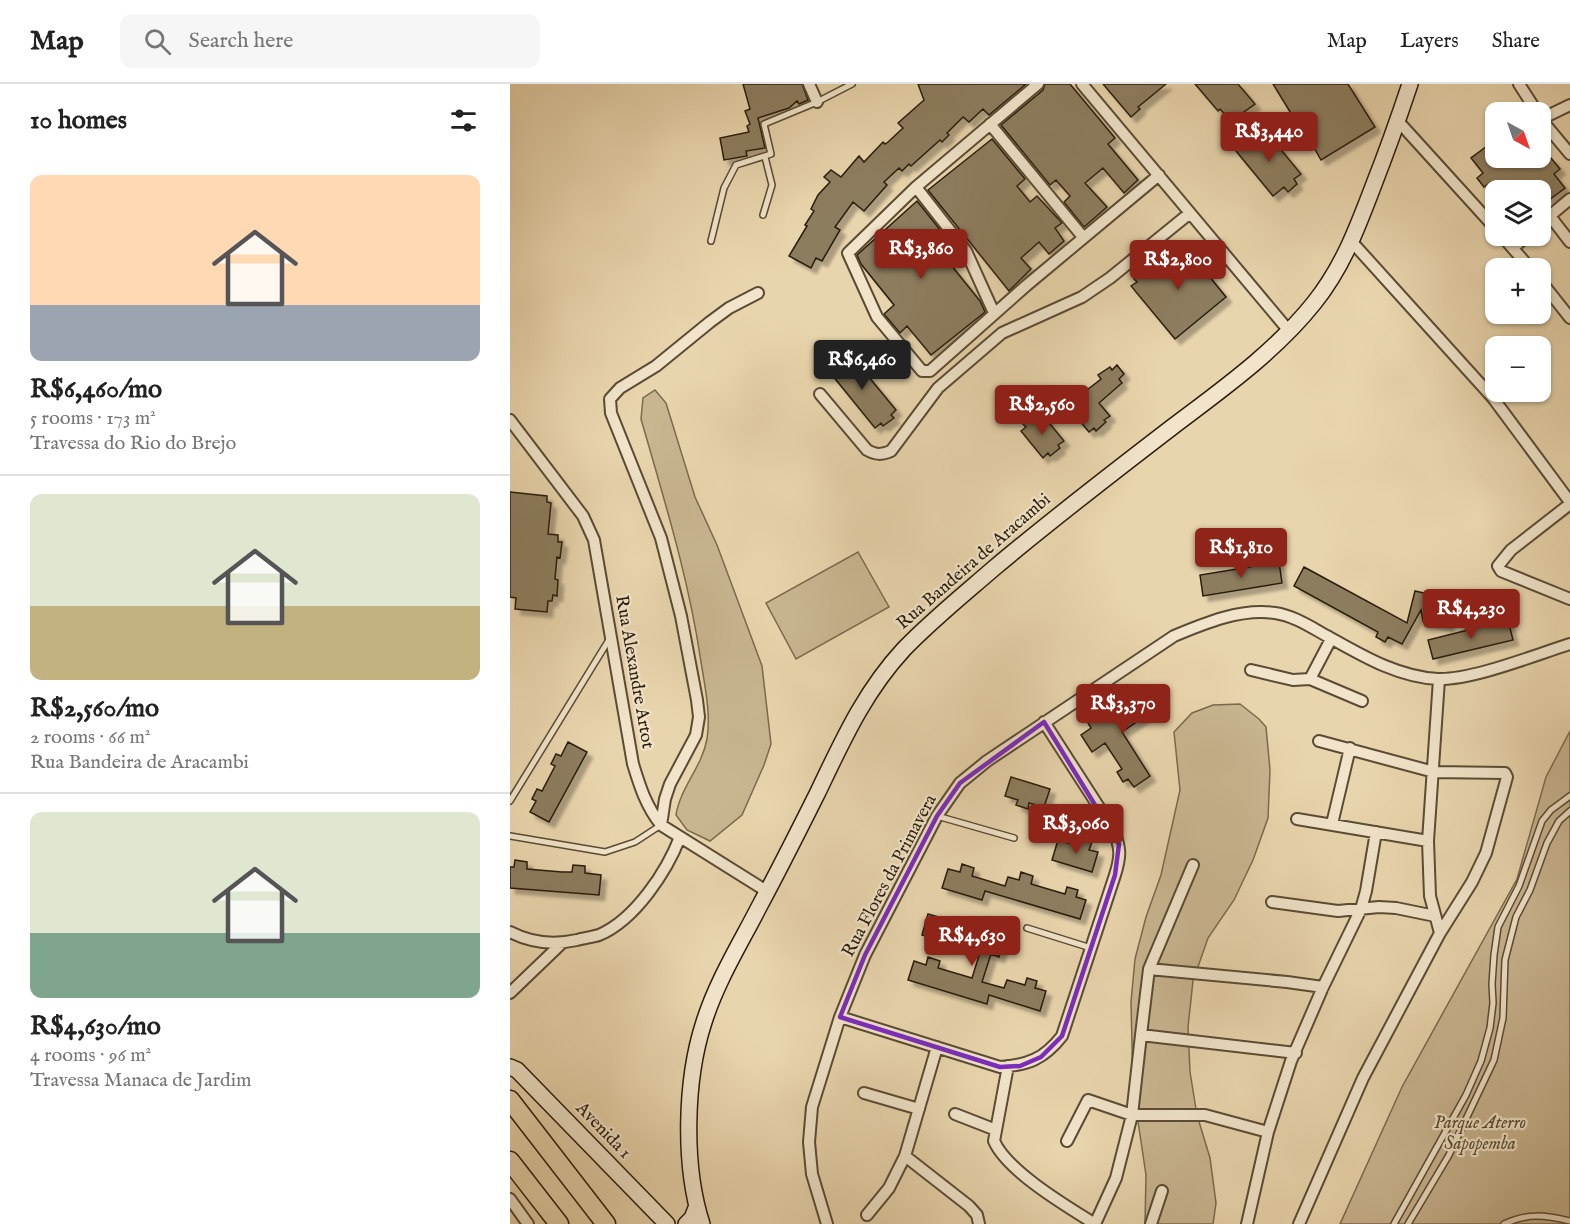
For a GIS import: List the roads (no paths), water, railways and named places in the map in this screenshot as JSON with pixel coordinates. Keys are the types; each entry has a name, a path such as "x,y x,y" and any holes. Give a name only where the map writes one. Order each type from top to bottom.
{"highway":[{"path":"510,1100 606,1224"},
{"path":"510,1161 559,1224"}],"main road":[{"name":"Rua Bandeira de Aracambi","path":"702,1224 696,1208 692,1185 689,1148 695,1061 703,1024 715,992 863,700 905,648 943,612 1054,518 1247,370 1289,331 1314,303 1334,275 1352,242 1410,84"},
{"name":"Avenida 1","path":"510,1067 517,1070 667,1224"},
{"path":"686,1224 692,1218 696,1208"}],"street":[{"path":"809,84 817,102"},
{"path":"1038,84 916,187 848,253 877,317 925,373 1159,175"},
{"path":"1082,84 1289,331"},
{"path":"1519,84 1531,102"},
{"path":"1551,114 1570,105"},
{"path":"1398,121 1485,217"},
{"path":"990,124 1083,237"},
{"path":"1551,130 1570,154"},
{"path":"916,187 966,251 992,316 1002,333"},
{"path":"1551,215 1570,199"},
{"path":"820,394 867,450 882,455 891,451 938,388 1002,333 1082,297 1110,278 1190,213"},
{"path":"1551,217 1570,242"},
{"path":"1352,242 1493,398 1570,503 1511,550 1498,566 1501,571 1570,599"},
{"path":"1515,246 1513,248 1522,258"},
{"path":"661,825 670,784 696,735 699,717 697,700 681,616 661,538 611,413 610,399 620,388 656,366 729,308 758,293"},
{"path":"1551,294 1570,318"},
{"name":"Rua Alexandre Artot","path":"510,420 583,516 594,540 633,764 642,794 661,825 768,891"},
{"name":"Rua Flores da Primavera","path":"827,1224 812,1174 809,1142 812,1107 840,1017 865,955 938,816 960,783 987,761 1174,636 1200,625 1253,612 1276,613 1299,620 1368,659 1398,672 1439,679 1473,674 1570,644"},
{"path":"1310,679 1332,639"},
{"path":"1251,670 1293,680 1310,679 1362,701"},
{"path":"1439,679 1428,841 1430,896 1440,933"},
{"path":"840,1017 1000,1067 1020,1066 1041,1057 1052,1049 1062,1036 1120,858 1119,844 1113,829 1044,722"},
{"path":"1299,1224 1363,1078 1440,933 1472,882 1486,853 1507,777 1505,773 1434,772 1319,741"},
{"path":"1332,824 1350,748"},
{"path":"1297,819 1428,841"},
{"path":"1247,1224 1268,1132 1296,1053 1323,987 1361,909 1376,832"},
{"path":"510,932 540,942 561,944 600,934 625,917 655,886 671,859 680,837"},
{"path":"1008,1066 994,1141 999,1152 1047,1194 1095,1224 1116,1178 1132,1115 1149,969 1193,865"},
{"path":"1272,902 1328,911 1395,908 1435,916"},
{"path":"510,993 561,944"},
{"path":"1149,969 1323,987"},
{"path":"1141,1035 1296,1053"},
{"path":"867,1215 889,1188 905,1156 937,1047"},
{"path":"864,1092 919,1109"},
{"path":"1067,1141 1088,1100 1132,1115 1205,1115 1268,1132"},
{"path":"956,1114 996,1130"},
{"path":"905,1156 969,1206 977,1215 979,1224"},
{"path":"1151,1224 1162,1191"},
{"path":"510,1199 528,1224"}],"lane":[{"path":"711,241 723,188 735,165 765,157 771,153 764,124 817,102 852,84"},
{"path":"763,215 772,185 765,157"},
{"path":"510,801 611,637"},
{"path":"1394,1224 1466,1095 1481,1062 1492,1012 1494,955 1498,927 1519,886 1542,820 1570,796"},
{"path":"1408,1224 1449,1155 1494,1060 1503,1018 1505,960 1516,917 1530,890 1547,843 1559,821 1570,811"},
{"path":"938,816 1014,838"},
{"path":"510,836 606,852 635,842 661,825"},
{"path":"1027,928 1091,948"},
{"path":"1504,1224 1523,1216 1543,1216 1570,1221"}],"park label":[{"name":"Parque Aterro Sapopemba","path":"1480,1133"}]}
